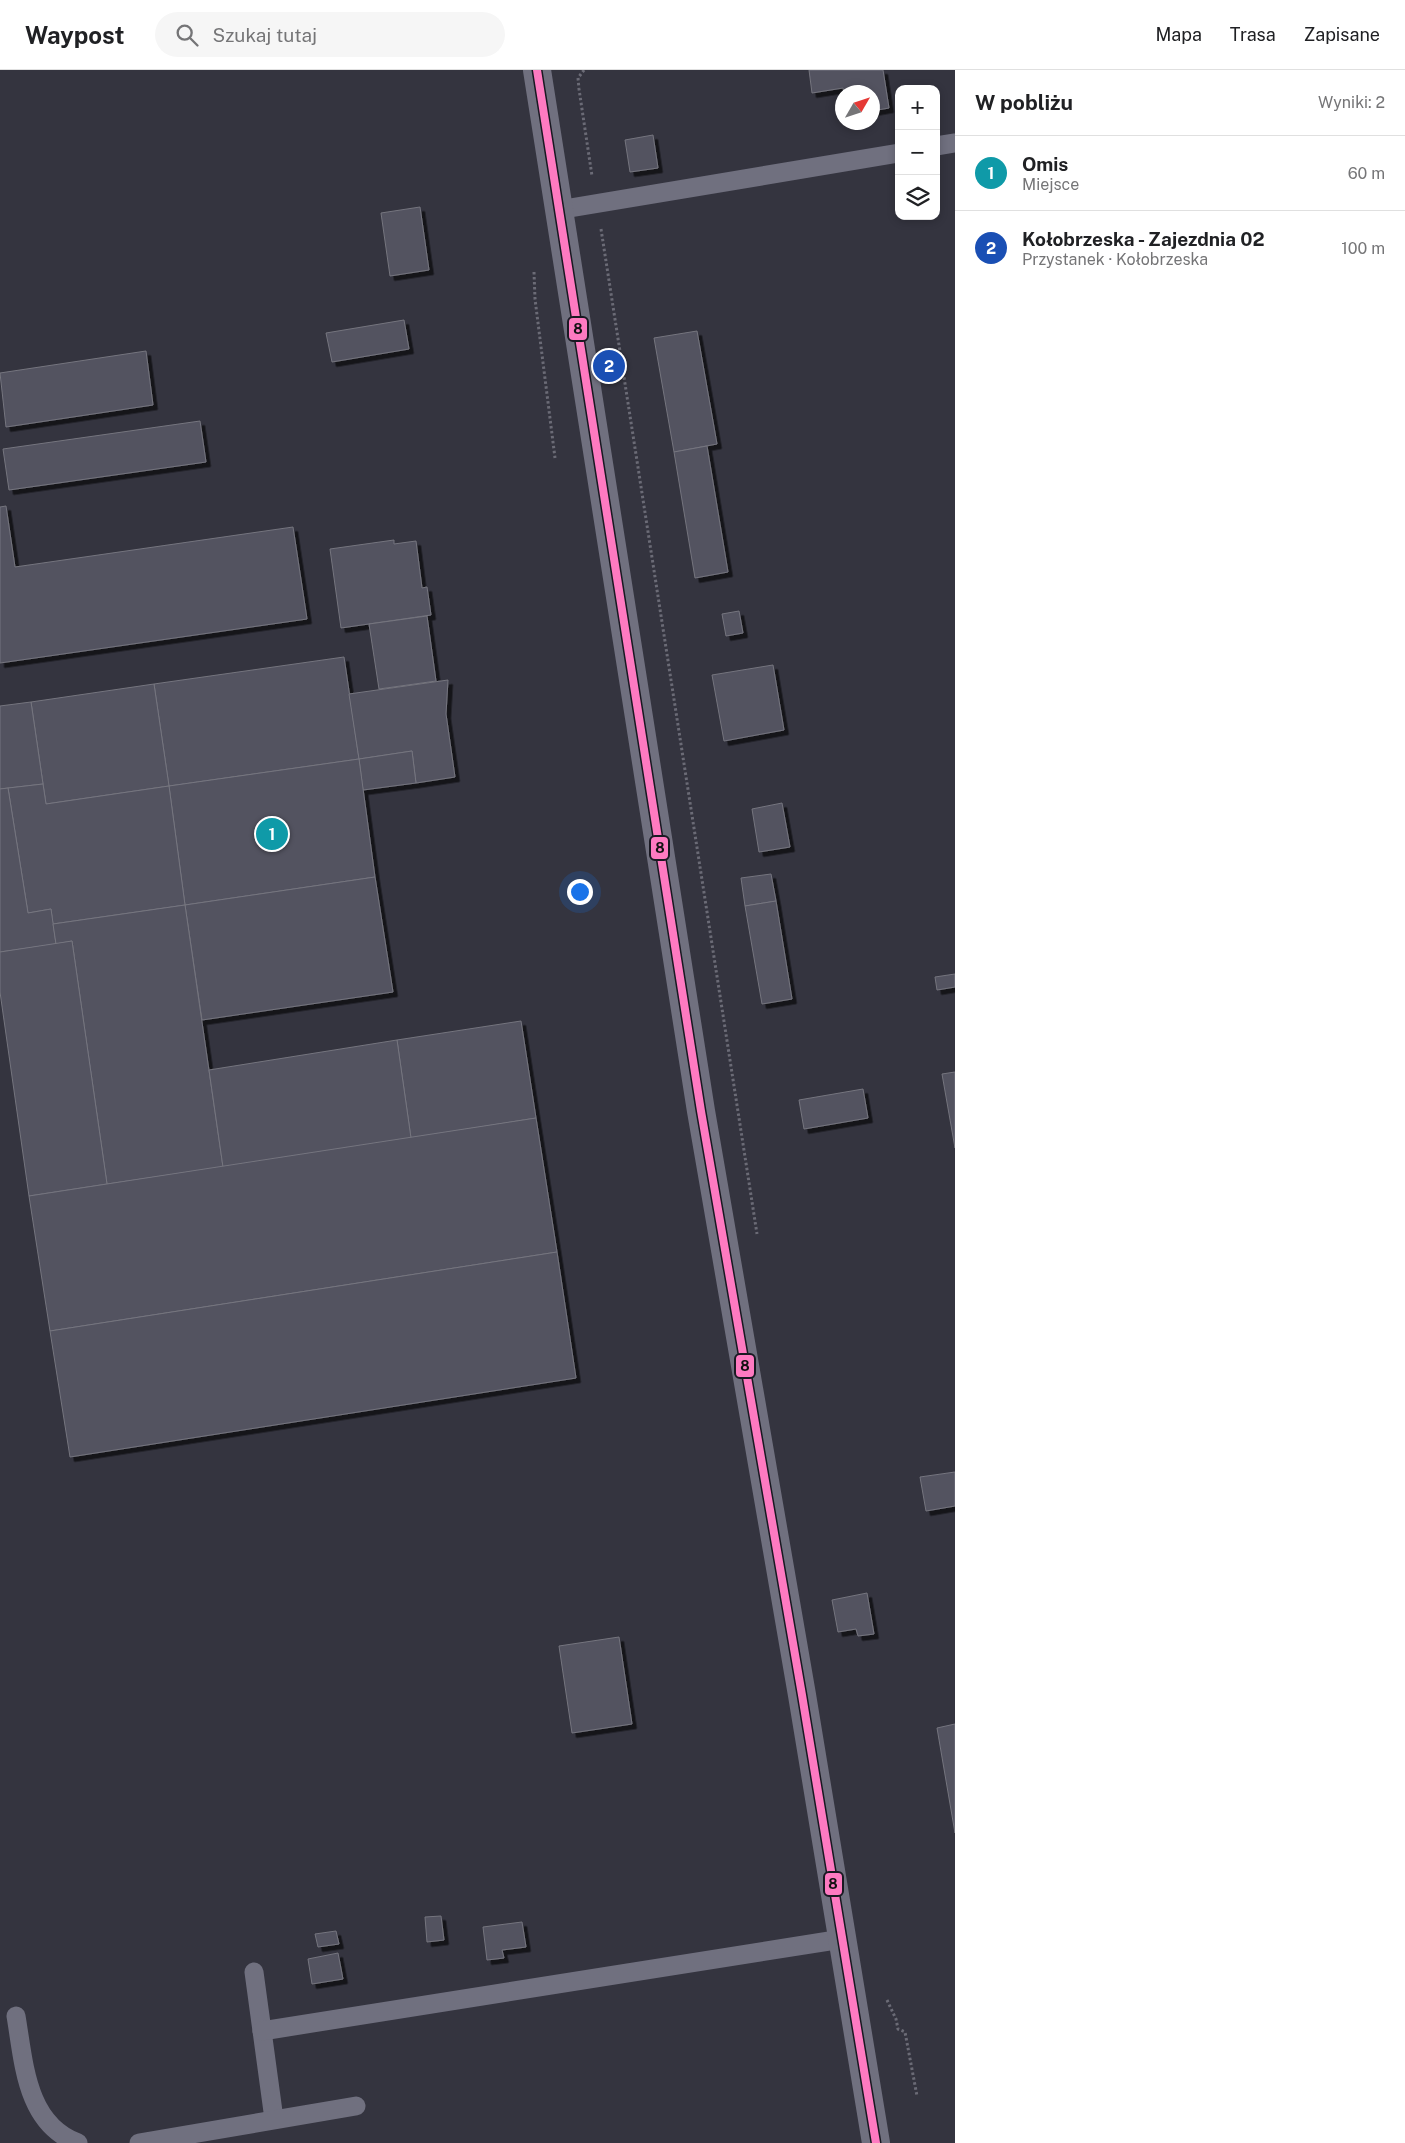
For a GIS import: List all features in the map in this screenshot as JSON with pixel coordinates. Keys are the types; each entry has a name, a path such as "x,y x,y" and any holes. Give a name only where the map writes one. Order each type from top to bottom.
{"street":[{"path":"537,70 701,1111 799,1675 876,2143"}],"lane":[{"path":"940,145 955,143"},
{"path":"558,210 895,154"},
{"path":"262,2031 842,1939"},
{"path":"254,1972 274,2119"},
{"path":"16,2016 30,2092 35,2104 56,2131 78,2143"},
{"path":"139,2143 356,2106"}],"path":[{"path":"584,70 578,78 578,89 759,1244"},
{"path":"532,263 556,458"},
{"path":"883,1993 896,2019 898,2029 905,2032 917,2096"}],"building":[{"path":"809,70 883,70 889,108 880,110 880,85 835,85 835,89 812,93"},
{"path":"653,135 658,168 630,172 625,140"},
{"path":"420,207 429,270 390,276 381,213"},
{"path":"404,320 409,349 332,362 326,333"},
{"path":"697,331 717,444 674,452 654,338"},
{"path":"146,351 153,405 6,427 0,373"},
{"path":"200,421 206,462 9,490 3,449"},
{"path":"707,446 728,572 695,578 674,452"},
{"path":"6,506 15,567 293,527 307,619 0,663 0,507"},
{"path":"394,540 394,544 416,541 422,588 427,587 431,615 341,628 330,549"},
{"path":"739,611 743,633 726,636 722,614"},
{"path":"427,616 436,681 379,689 369,624"},
{"path":"344,657 359,759 169,786 154,684"},
{"path":"773,665 784,730 724,741 712,675"},
{"path":"448,680 446,714 455,777 416,783 412,751 359,759 349,694"},
{"path":"154,684 169,786 46,804 31,702"},
{"path":"31,702 43,784 0,789 0,706"},
{"path":"412,751 416,783 363,790 359,759"},
{"path":"359,759 375,877 185,905 169,786"},
{"path":"43,784 46,804 169,786 185,905 53,924 51,909 28,913 8,788"},
{"path":"8,788 28,913 51,909 56,944 0,952 0,789"},
{"path":"782,803 790,847 759,852 752,809"},
{"path":"771,874 776,901 745,906 741,878"},
{"path":"375,877 393,992 202,1020 185,905"},
{"path":"776,901 792,999 762,1004 745,906"},
{"path":"185,905 223,1167 107,1184 72,941 56,944 53,924"},
{"path":"72,941 107,1184 29,1196 0,992 0,952"},
{"path":"955,974 955,987 937,990 935,977"},
{"path":"521,1021 536,1118 411,1138 397,1040"},
{"path":"397,1040 411,1138 223,1167 209,1070"},
{"path":"955,1072 955,1148 942,1074"},
{"path":"863,1089 868,1118 804,1129 799,1100"},
{"path":"536,1118 557,1252 50,1331 29,1196"},
{"path":"557,1252 576,1378 70,1457 50,1331"},
{"path":"955,1472 955,1506 926,1511 920,1477"},
{"path":"867,1593 874,1634 858,1636 856,1629 838,1632 832,1600"},
{"path":"619,1637 632,1724 572,1733 559,1646"},
{"path":"955,1724 955,1833 937,1728"},
{"path":"441,1916 444,1940 427,1942 425,1917"},
{"path":"522,1922 526,1947 502,1950 504,1958 487,1960 483,1927"},
{"path":"336,1931 339,1944 318,1947 315,1934"},
{"path":"338,1953 343,1979 312,1984 308,1959"}],"transit line":[{"name":"8","path":"537,70 701,1111 802,1695 876,2143"}],"place":[{"name":"Kołobrzeska - Zajezdnia 02","path":"609,366"},
{"name":"Omis","path":"272,834"}]}
